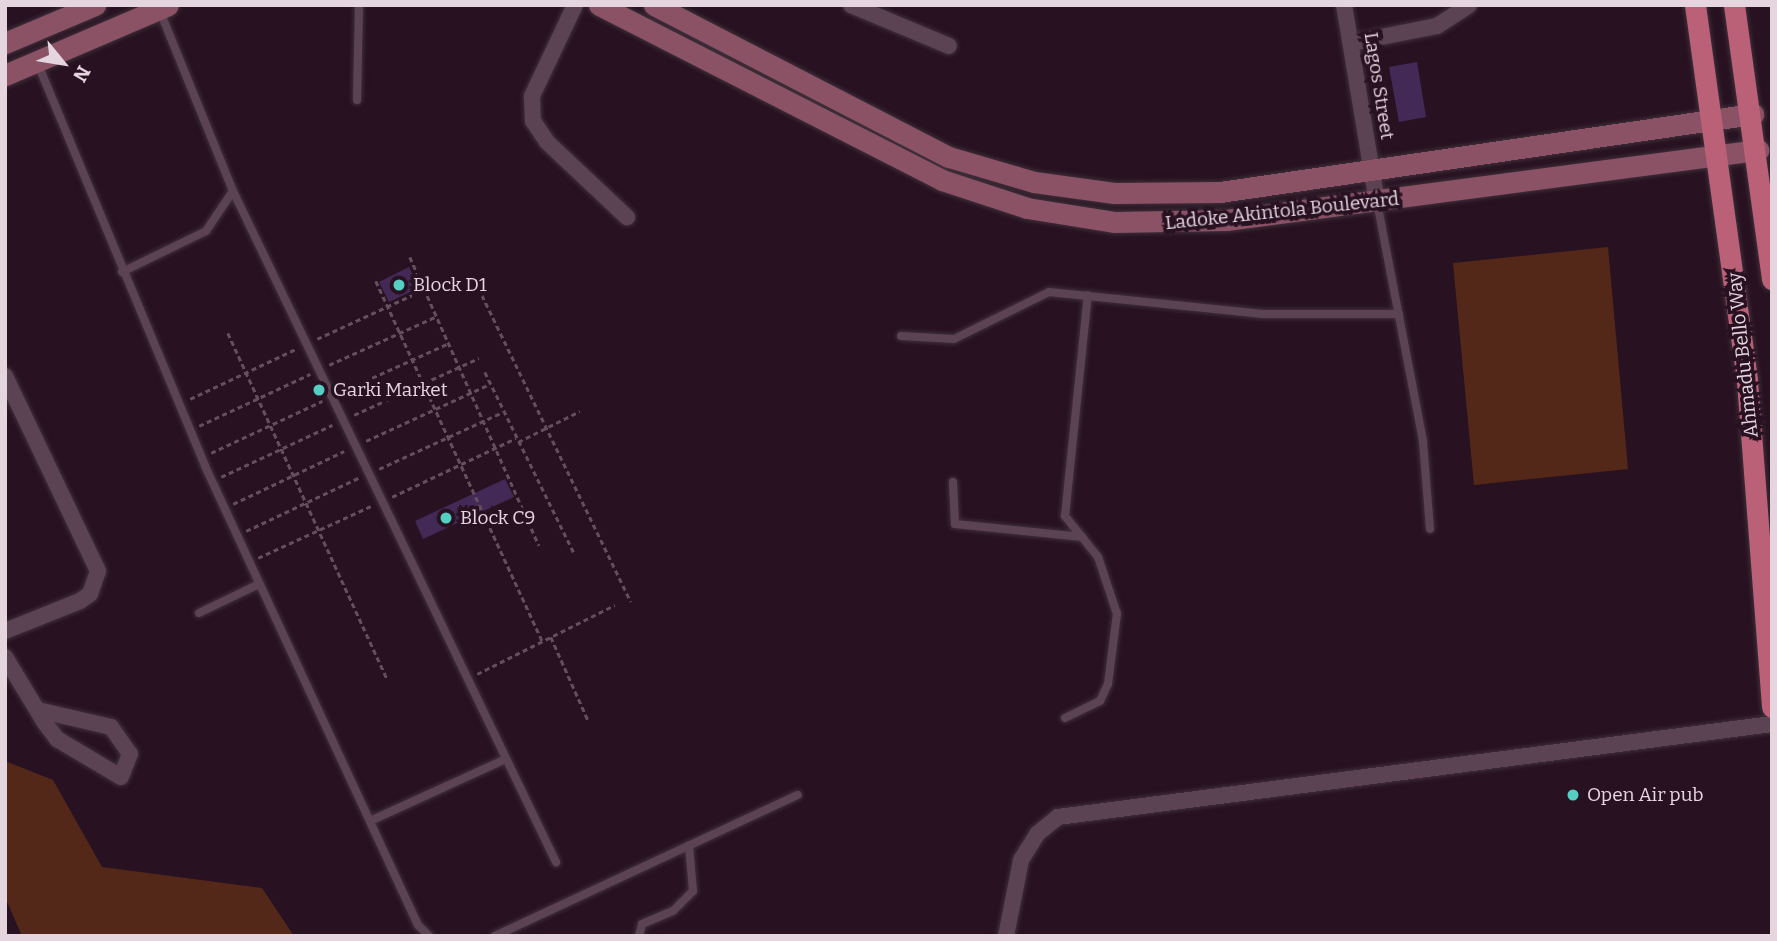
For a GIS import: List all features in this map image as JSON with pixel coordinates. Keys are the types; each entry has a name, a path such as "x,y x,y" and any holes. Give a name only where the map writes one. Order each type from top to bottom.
{"main road":[{"name":"Ahmadu Bello Way","path":"1695,5 1719,157 1749,406 1772,707"},
{"name":"Ahmadu Bello Way","path":"1734,5 1758,150 1772,279"}],"street":[{"path":"5,43 95,5"},
{"path":"575,5 531,96 533,121 547,142 627,217"},
{"name":"Ladoke Akintola Boulevard","path":"599,5 904,163 1027,208 1169,224 1377,202 1758,150"},
{"name":"Ladoke Akintola Boulevard","path":"654,5 926,146 1024,179 1167,196 1371,173 1753,114"},
{"path":"851,5 949,46"},
{"name":"Lagos Street","path":"1345,5 1377,202"},
{"path":"1351,43 1437,26 1469,5"},
{"path":"5,75 162,7"},
{"path":"5,376 98,571 90,594 80,601 5,631"},
{"path":"5,657 38,710 72,751 121,777 130,754 111,727 38,710"},
{"path":"1005,934 1021,860 1037,834 1058,817 1772,724"}],"lane":[{"path":"357,100 359,5"},
{"path":"162,7 233,191 556,862"},
{"path":"37,62 122,272 259,584 370,821 429,936"},
{"path":"122,272 206,231 233,191"},
{"path":"1377,202 1423,442 1430,529"},
{"path":"901,336 954,339 1027,298 1049,292 1263,314 1399,314"},
{"path":"1065,718 1104,692 1117,614 1098,557 1065,516 1088,295"},
{"path":"953,482 955,524 1082,537"},
{"path":"199,613 259,584"},
{"path":"370,821 506,759"},
{"path":"495,936 798,795"},
{"path":"639,936 642,924 673,911 693,891 689,845"}],"path":[{"path":"410,257 540,544"},
{"path":"376,281 542,641"},
{"path":"482,295 631,602"},
{"path":"228,332 387,679"},
{"path":"460,367 479,358"},
{"path":"485,372 575,555"},
{"path":"471,393 490,384"},
{"path":"496,448 580,411"},
{"path":"484,421 503,412"},
{"path":"467,678 615,605"},
{"path":"551,637 588,720"}],"shaded area":[{"path":"1608,247 1628,469 1474,485 1453,263"},
{"path":"5,761 53,780 102,867 262,888 294,936 22,936 5,897"}],"building":[{"path":"1417,62 1426,117 1399,122 1389,67"},
{"name":"Block D1","path":"409,267 419,288 389,302 379,282"},
{"path":"505,479 514,497 423,539 415,521"}],"place":[{"name":"Block D1","path":"399,285"},
{"name":"Garki Market","path":"319,390"},
{"name":"Block C9","path":"446,518"},
{"name":"Open Air pub","path":"1573,795"}]}
